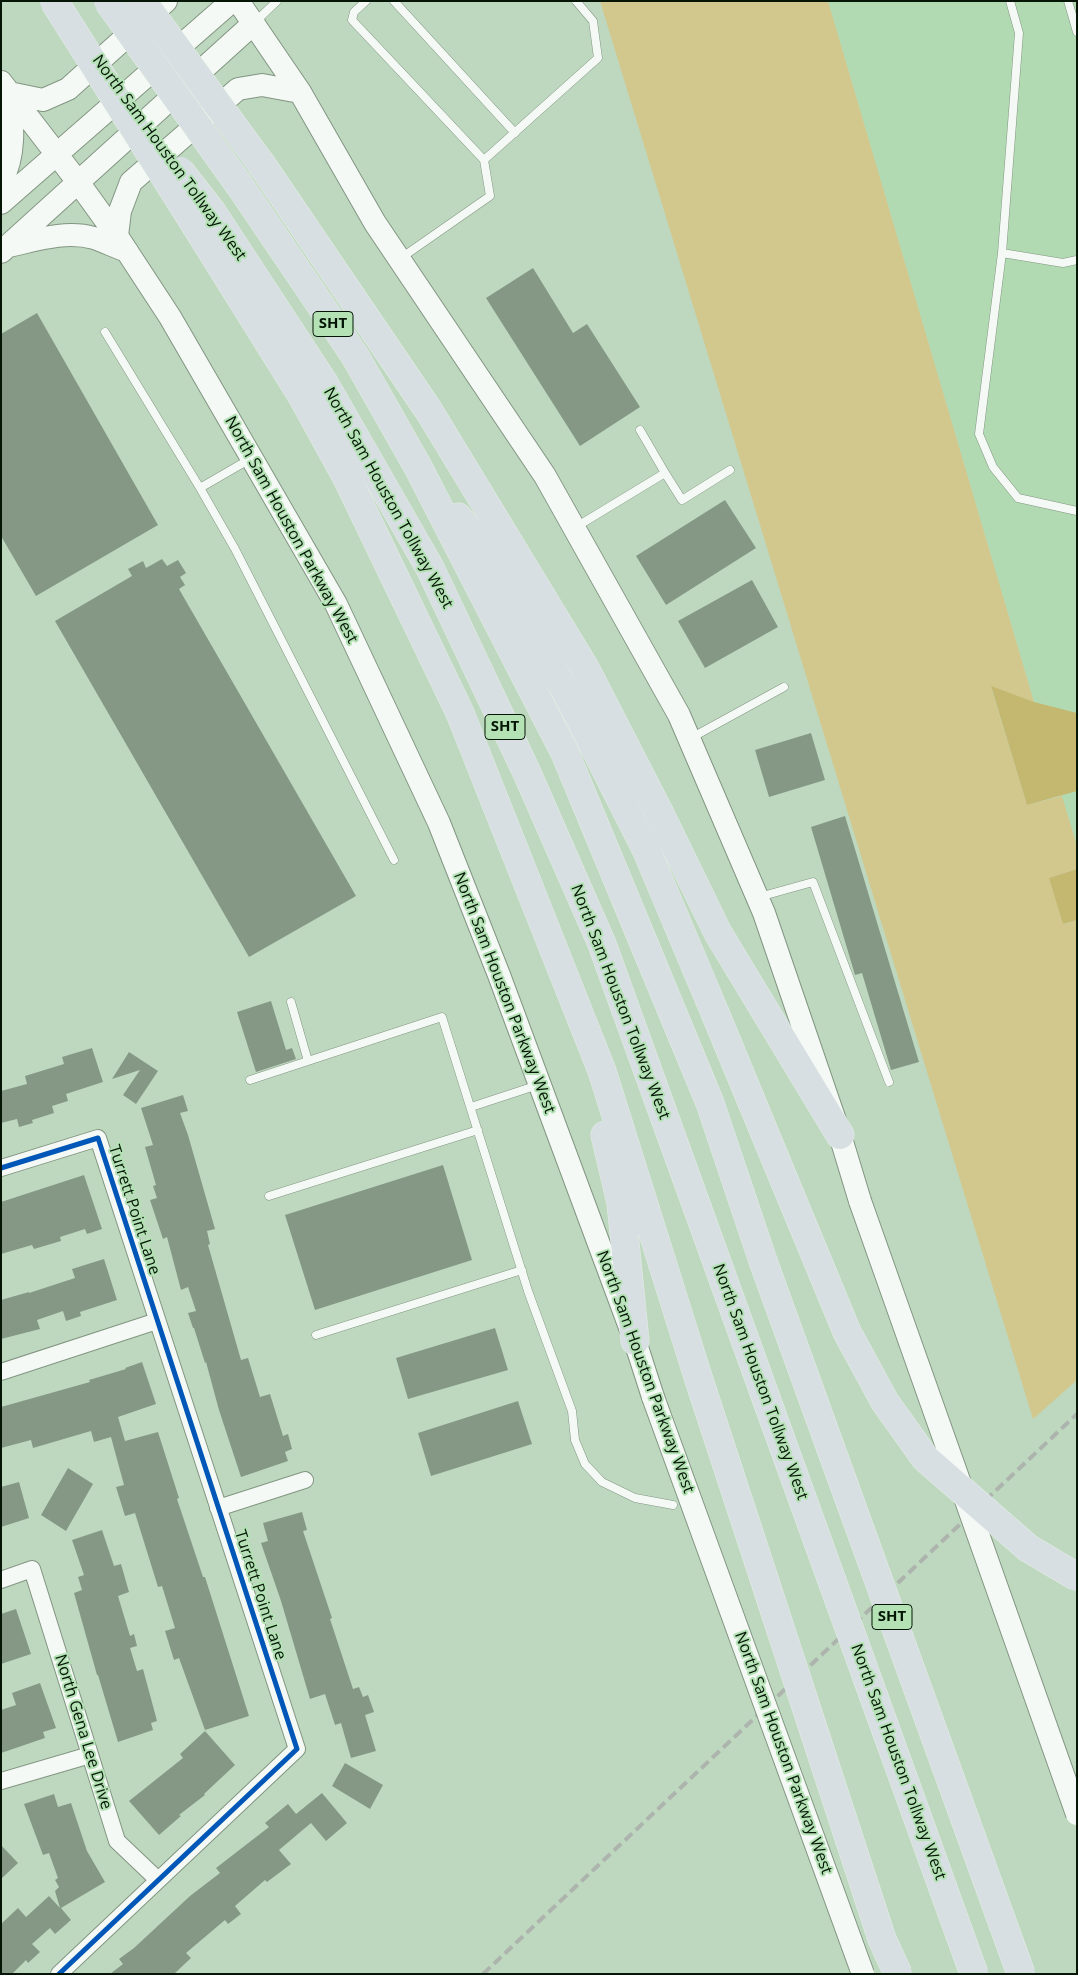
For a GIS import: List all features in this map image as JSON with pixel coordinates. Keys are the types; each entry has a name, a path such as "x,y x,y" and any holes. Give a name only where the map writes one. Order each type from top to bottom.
{"highway":[{"path":"54,1 204,219 348,478 460,712 602,1071 699,1380 882,1939 898,1974"},
{"name":"SHT","path":"108,1 240,186 355,356 418,467 565,753 710,1103 763,1261 1021,1974"},
{"path":"142,1 262,166 429,411 585,668 656,806 718,933 840,1135"},
{"name":"North Sam Houston Tollway West","path":"204,219 324,383 430,568 527,773 602,944 974,1974"},
{"path":"418,467 478,542 568,695 646,849 847,1332 885,1402 925,1458 1028,1548 1077,1577"},
{"path":"394,577 591,1076 621,1203 635,1341"}],"main road":[{"path":"1,183 11,154 13,138 5,88 43,100 68,90 166,1"},
{"path":"1,203 232,1"},
{"path":"238,1 300,92 374,223 545,476 679,715 758,898 840,1135 860,1201 1077,1814"},
{"path":"4,250 254,23"},
{"path":"4,250 57,236 72,235 122,244 120,211 131,182 238,89 262,85 300,92"},
{"name":"North Sam Houston Parkway West","path":"5,88 78,182 122,244 170,318 336,604 439,822 540,1084 635,1341 653,1396 863,1974"}],"street":[{"name":"Turrett Point Lane","path":"1,1168 98,1138 297,1750 59,1974"},
{"path":"1,1372 157,1321"},
{"path":"218,1508 305,1480"},
{"name":"North Gena Lee Drive","path":"1,1580 32,1569 117,1840 158,1880"},
{"path":"1,1781 90,1756"}],"lane":[{"path":"254,23 277,1"},
{"path":"366,1 354,12 352,20 484,160 490,196 399,259"},
{"path":"394,1 514,133"},
{"path":"484,160 598,58 593,21 576,1"},
{"path":"1010,1 1019,33 1002,253 979,434 993,467 1018,498 1077,511"},
{"path":"1068,1 1077,32"},
{"path":"1002,253 1063,263 1077,260"},
{"path":"105,332 235,549 394,860"},
{"path":"640,430 682,500 730,470"},
{"path":"200,488 252,458"},
{"path":"575,528 665,473"},
{"path":"690,739 784,687"},
{"path":"758,898 813,882 889,1082"},
{"path":"291,1002 308,1061"},
{"path":"250,1080 442,1017 522,1270 572,1411 576,1440 585,1464 602,1482 634,1498 673,1505"},
{"path":"471,1107 540,1084"},
{"path":"269,1196 478,1130"},
{"path":"316,1334 522,1270"}],"shaded area":[{"path":"600,1 828,1 1034,702 991,687 1027,805 1062,796 1077,846 1077,869 1049,878 1064,924 1077,920 1077,1380 1033,1419"},
{"path":"828,1 1077,1 1077,846 1034,702"},
{"path":"991,686 1034,702 1077,713 1077,791 1027,805"},
{"path":"1077,869 1077,920 1063,924 1049,878"}],"building":[{"path":"533,268 573,333 587,324 640,407 580,446 486,298"},
{"path":"37,313 158,525 36,596 1,536 1,334"},
{"path":"725,500 756,548 666,605 636,556"},
{"path":"162,559 167,566 178,560 186,573 180,577 185,585 179,589 356,896 249,957 55,621 132,576 128,569 143,561 146,568"},
{"path":"752,580 778,627 705,668 678,621"},
{"path":"811,733 825,780 769,797 755,750"},
{"path":"845,816 919,1062 891,1070 862,973 855,975 811,827"},
{"path":"271,1001 286,1050 292,1048 296,1059 256,1072 237,1012"},
{"path":"92,1048 103,1082 66,1094 68,1101 52,1106 54,1113 32,1120 33,1123 19,1127 17,1119 1,1123 1,1091 27,1084 25,1076 64,1064 62,1057"},
{"path":"129,1052 158,1071 136,1104 123,1095 140,1070 112,1079"},
{"path":"183,1095 188,1111 180,1113 215,1229 207,1231 210,1244 208,1245 241,1360 248,1358 260,1397 270,1394 283,1436 288,1434 292,1449 285,1452 288,1461 241,1477 219,1410 206,1362 188,1313 196,1311 188,1287 181,1290 167,1237 163,1239 150,1200 157,1198 153,1186 156,1185 145,1147 153,1145 141,1108"},
{"path":"443,1165 472,1260 315,1310 285,1215"},
{"path":"84,1175 102,1229 87,1234 85,1229 60,1237 61,1241 34,1249 32,1245 1,1254 1,1202"},
{"path":"104,1259 117,1300 80,1312 81,1316 66,1321 63,1311 37,1320 40,1329 1,1339 1,1300 75,1278 72,1269"},
{"path":"495,1328 508,1370 408,1399 396,1358"},
{"path":"142,1362 156,1404 118,1417 125,1441 158,1432 179,1498 177,1499 203,1577 205,1577 249,1716 205,1730 179,1658 174,1660 165,1631 175,1628 162,1586 158,1587 135,1513 125,1516 116,1487 124,1485 111,1437 94,1442 91,1431 33,1448 31,1440 1,1448 1,1407 90,1382 89,1380"},
{"path":"518,1401 532,1444 431,1476 418,1433"},
{"path":"68,1468 93,1484 66,1531 41,1515"},
{"path":"19,1482 29,1518 1,1527 1,1487"},
{"path":"302,1512 307,1530 303,1531 353,1689 359,1687 363,1697 368,1695 374,1712 365,1715 376,1751 351,1758 341,1723 335,1725 325,1694 310,1699 281,1601 261,1543 268,1541 263,1523"},
{"path":"102,1530 114,1566 121,1564 129,1592 118,1596 130,1636 134,1634 137,1646 130,1648 137,1671 143,1669 157,1721 151,1723 153,1730 118,1742 74,1593 82,1590 78,1577 84,1575 72,1540"},
{"path":"16,1609 31,1654 1,1664 1,1614"},
{"path":"40,1683 56,1728 43,1732 45,1738 1,1753 1,1710 16,1705 12,1693"},
{"path":"205,1731 235,1765 205,1795 179,1815 181,1816 159,1835 129,1801 183,1758 180,1754"},
{"path":"345,1763 383,1785 370,1809 332,1786"},
{"path":"322,1793 347,1823 326,1841 311,1823 279,1850 291,1864 267,1882 265,1880 235,1906 241,1914 228,1924 225,1920 186,1953 191,1958 174,1974 110,1974 123,1964 119,1959 134,1948 190,1896 220,1873 216,1868 269,1827 265,1823 288,1804 296,1814"},
{"path":"54,1794 58,1807 71,1803 87,1851 105,1882 61,1908 71,1920 55,1934 50,1928 32,1944 40,1952 28,1963 26,1960 12,1974 1,1974 1,1924 18,1908 26,1917 49,1896 60,1908 55,1891 59,1887 55,1880 58,1878 49,1853 43,1855 24,1804"},
{"path":"1,1845 18,1863 1,1879"}],"railway":[{"path":"483,1974 1077,1414"}],"cycle path":[{"path":"1,1168 98,1138 297,1749 59,1974"}]}
